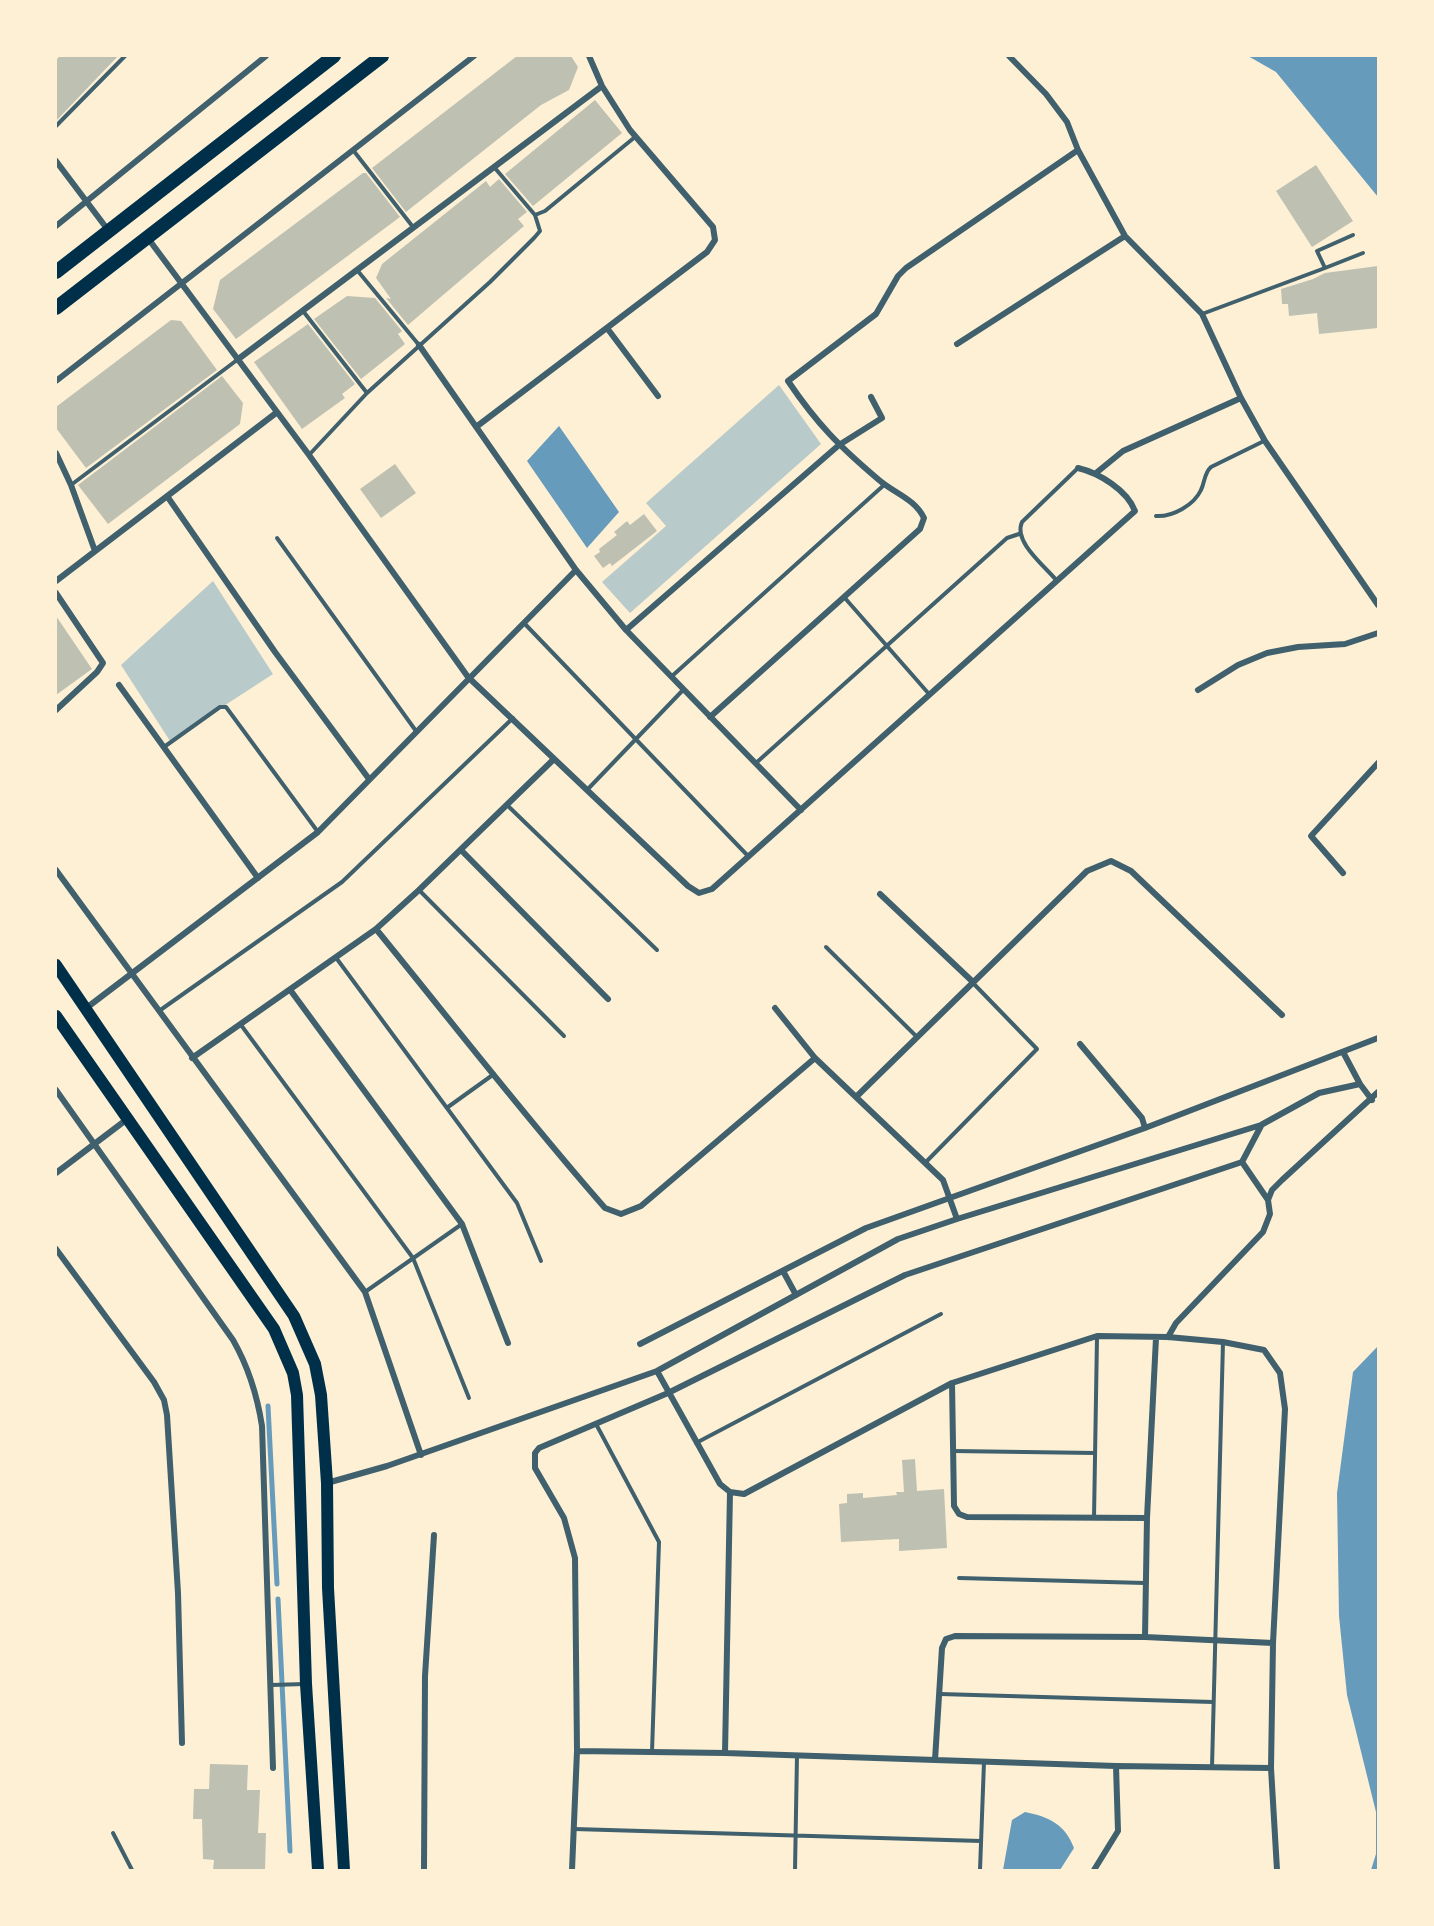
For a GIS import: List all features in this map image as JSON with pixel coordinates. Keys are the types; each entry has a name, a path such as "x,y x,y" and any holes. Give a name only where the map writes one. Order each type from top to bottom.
{"main road":[{"path":"56,272 334,56"},
{"path":"56,308 382,56"},
{"path":"56,965 294,1316 315,1364 321,1395 327,1483 328,1588 344,1870"},
{"path":"56,1016 126,1120 274,1329 293,1372 300,1429 302,1683 318,1870"}],"street":[{"path":"56,226 266,56"},
{"path":"56,381 474,56"},
{"path":"476,427 707,252 715,240 713,227 635,137 602,86 589,56"},
{"path":"1009,56 1046,94 1067,122 1078,150 1125,236 1203,314 1241,398 1265,441 1378,605"},
{"path":"237,360 602,86"},
{"path":"710,717 920,529 924,518 919,507 884,485 839,445 813,418 788,381 876,314 898,276 906,268 1078,150"},
{"path":"56,161 109,231"},
{"path":"957,344 1125,236"},
{"path":"147,237 309,455 468,677 687,886 699,893 712,890 1135,511 1131,500 1096,473 1078,468"},
{"path":"608,328 658,396"},
{"path":"419,345 576,570 626,630 801,810"},
{"path":"626,630 839,445 882,418 871,397"},
{"path":"1096,473 1123,451 1241,398"},
{"path":"56,581 276,413"},
{"path":"56,453 71,485 95,551"},
{"path":"167,496 275,652 369,779"},
{"path":"85,1009 318,832 468,677 576,570"},
{"path":"56,593 103,663 97,672 56,710"},
{"path":"1198,690 1238,665 1267,652 1298,647 1338,645 1378,633"},
{"path":"119,685 258,878"},
{"path":"192,1058 337,959 376,929 554,759"},
{"path":"1343,873 1311,836 1378,763"},
{"path":"461,850 608,999"},
{"path":"856,1097 1087,871 1111,861 1131,871 1282,1015"},
{"path":"56,870 157,1012 364,1292 421,1455"},
{"path":"879,894 973,982"},
{"path":"376,929 495,1074 548,1143 604,1208 621,1214 634,1209 658,1193 815,1058"},
{"path":"291,990 462,1224 508,1343"},
{"path":"775,1008 815,1058 943,1180 957,1219"},
{"path":"640,1344 866,1228 1145,1128 1378,1038"},
{"path":"1080,1044 1142,1118 1145,1128"},
{"path":"1343,1052 1360,1084 1372,1100"},
{"path":"327,1483 357,1477 657,1371 898,1239 1262,1125 1319,1093 1360,1084"},
{"path":"56,1090 233,1340 248,1367 256,1392 262,1425 273,1768"},
{"path":"1268,1200 1272,1190 1282,1180 1372,1100 1378,1092"},
{"path":"56,1173 126,1120"},
{"path":"572,1870 577,1751 575,1558 564,1518 535,1468 534,1460 539,1448 668,1393 905,1275 1242,1162 1262,1125"},
{"path":"1168,1337 1176,1323 1263,1232 1270,1214 1268,1200 1242,1162"},
{"path":"56,1249 139,1362 164,1401 167,1415 178,1593 182,1743"},
{"path":"783,1271 796,1295"},
{"path":"657,1371 720,1484 730,1492 744,1494 952,1383 1097,1336 1168,1337 1223,1342 1264,1350 1280,1373 1285,1409 1272,1643 1272,1768 1276,1870"},
{"path":"1145,1637 1147,1518 1156,1338"},
{"path":"952,1383 954,1506 959,1514 967,1517 1147,1518"},
{"path":"725,1753 730,1492"},
{"path":"424,1870 424,1676 434,1535"},
{"path":"935,1760 942,1648 946,1639 954,1636 1145,1637 1272,1643"},
{"path":"577,1751 797,1755 1116,1766 1272,1768"},
{"path":"1094,1870 1118,1831 1116,1766"}],"lane":[{"path":"56,126 125,56"},
{"path":"536,214 545,211 635,137"},
{"path":"353,149 413,228"},
{"path":"309,455 367,393 490,282 540,231 536,214 494,167"},
{"path":"1324,268 1317,251 1353,235"},
{"path":"1203,314 1363,254"},
{"path":"357,270 419,345"},
{"path":"303,311 367,393"},
{"path":"71,485 237,360"},
{"path":"1156,516 1169,515 1193,501 1201,491 1211,467 1265,441"},
{"path":"1019,534 1022,522 1078,468"},
{"path":"671,677 884,485"},
{"path":"1019,534 1057,581"},
{"path":"756,763 1007,538 1019,534"},
{"path":"277,538 416,731"},
{"path":"844,597 930,695"},
{"path":"523,623 749,857"},
{"path":"587,790 683,690"},
{"path":"164,747 220,707 226,706 318,832"},
{"path":"157,1012 342,882 513,718"},
{"path":"507,805 657,950"},
{"path":"419,890 564,1036"},
{"path":"826,947 917,1038"},
{"path":"337,959 517,1203 542,1261"},
{"path":"925,1163 1037,1048 973,982"},
{"path":"241,1025 413,1258 469,1398"},
{"path":"448,1107 495,1074"},
{"path":"364,1292 462,1224"},
{"path":"696,1443 941,1314"},
{"path":"1094,1519 1097,1336"},
{"path":"1212,1768 1223,1342"},
{"path":"596,1424 659,1542 652,1754"},
{"path":"953,1451 1095,1453"},
{"path":"959,1578 1145,1582"},
{"path":"269,1685 302,1683"},
{"path":"940,1694 1213,1702"},
{"path":"795,1870 797,1755"},
{"path":"980,1870 984,1761"},
{"path":"574,1829 981,1841"},
{"path":"113,1833 132,1870"}],"shaded area":[{"path":"779,385 821,444 630,613 602,582 666,526 646,503"},
{"path":"213,581 273,674 170,741 121,665"}],"water":[{"path":"1248,56 1378,56 1378,197 1276,72"},
{"path":"559,426 619,512 587,548 527,461"},
{"path":"1378,1346 1378,1870 1371,1870 1376,1854 1376,1812 1347,1695 1339,1616 1337,1493 1353,1372"},
{"path":"1025,1812 1049,1819 1066,1833 1074,1848 1060,1870 1003,1870 1012,1820"}],"building":[{"path":"60,56 118,56 56,121 56,60"},
{"path":"517,56 571,56 578,67 569,90 541,105 406,212 372,168"},
{"path":"595,100 622,133 533,206 505,174"},
{"path":"1316,165 1353,221 1312,247 1276,191"},
{"path":"366,173 400,217 236,339 213,309 220,280"},
{"path":"499,179 527,212 518,219 524,226 408,325 386,298 391,299 376,278 382,264 486,181 490,187"},
{"path":"1378,266 1378,328 1319,334 1317,313 1289,316 1288,304 1282,304 1281,289 1325,273"},
{"path":"347,296 375,298 402,331 398,334 405,344 361,379 314,319"},
{"path":"171,320 181,321 217,370 86,468 56,428 56,407"},
{"path":"308,324 355,384 342,394 345,398 302,429 254,362"},
{"path":"222,376 243,403 240,424 108,524 78,485"},
{"path":"395,464 416,493 381,518 360,489"},
{"path":"644,514 657,531 612,566 610,563 603,568 594,556 600,552 599,549 617,535 614,532 627,521 630,525"},
{"path":"56,616 92,669 56,695"},
{"path":"915,1459 917,1491 944,1489 947,1548 899,1551 899,1539 841,1542 839,1504 847,1503 847,1494 863,1493 863,1498 897,1495 896,1492 904,1492 902,1460"},
{"path":"210,1764 248,1765 247,1790 260,1790 258,1833 266,1833 265,1870 213,1870 214,1860 203,1859 202,1819 193,1819 194,1789 209,1789"}],"waterway":[{"path":"268,1406 277,1584"},
{"path":"278,1599 290,1851"}]}
